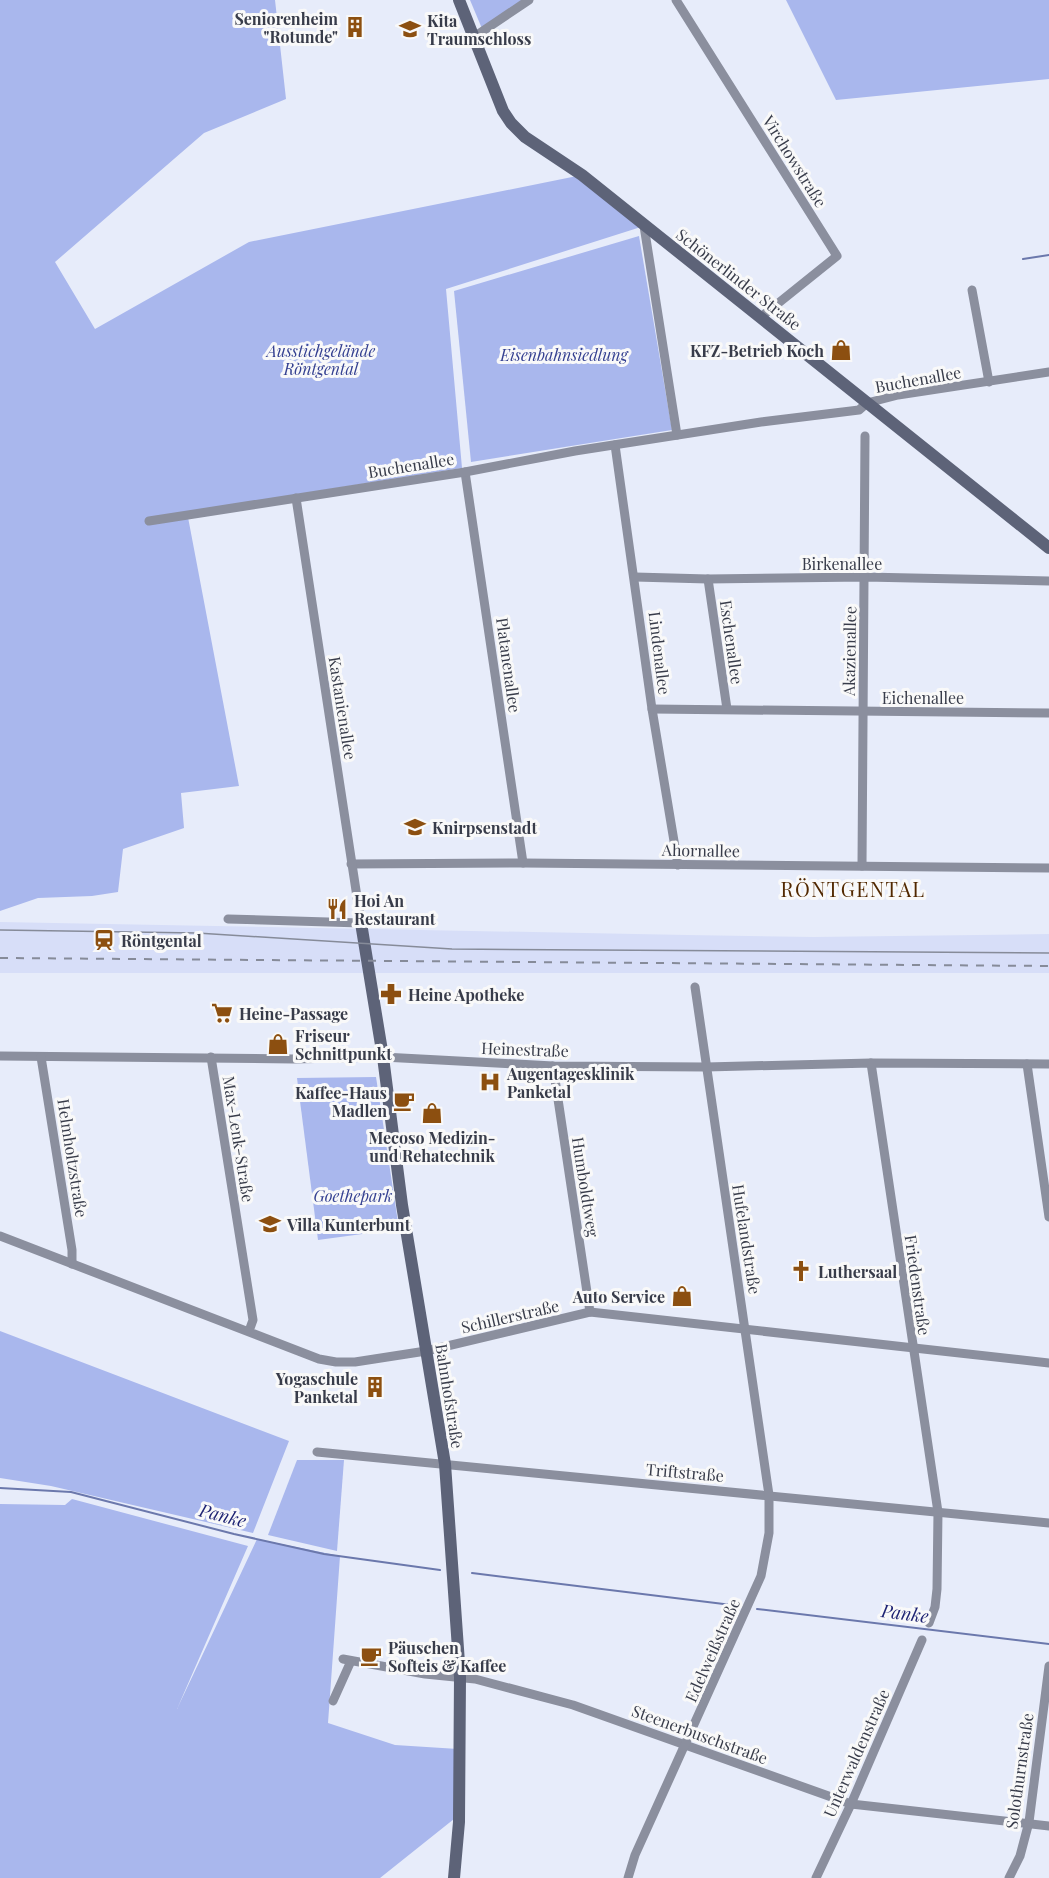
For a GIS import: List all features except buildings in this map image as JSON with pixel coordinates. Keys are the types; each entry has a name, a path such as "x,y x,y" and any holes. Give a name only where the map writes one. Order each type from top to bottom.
{"street":[{"name":"Schönerlinder Straße","path":"459,0 503,111 518,131 582,175 1049,548"},
{"path":"474,37 529,0"},
{"name":"Virchowstraße","path":"676,0 837,256 761,317"},
{"path":"644,226 677,435"},
{"path":"972,290 989,382"},
{"name":"Buchenallee","path":"149,521 465,472 677,435 802,416 859,410 867,403 898,395 1049,372"},
{"name":"Akazienallee","path":"862,866 865,436"},
{"name":"Lindenallee","path":"615,445 652,709 678,865"},
{"name":"Platanenallee","path":"465,472 523,863"},
{"name":"Kastanienallee","path":"296,498 361,923"},
{"name":"Birkenallee","path":"635,577 708,579 865,577 1049,581"},
{"name":"Eschenallee","path":"708,579 727,709"},
{"name":"Eichenallee","path":"652,709 1049,713"},
{"name":"Ahornallee","path":"351,864 523,863 1049,868"},
{"path":"228,919 361,923"},
{"name":"Bahnhofstraße","path":"361,923 383,1057 401,1194 445,1464 460,1677 459,1842 454,1878"},
{"name":"Hufelandstraße","path":"695,987 769,1495"},
{"name":"Heinestraße","path":"0,1056 293,1059 383,1057 553,1066 1049,1064"},
{"name":"Helmholtzstraße","path":"41,1057 72,1250 72,1264"},
{"name":"Max-Lenk-Straße","path":"211,1057 253,1320 249,1331"},
{"name":"Friedenstraße","path":"871,1063 938,1512"},
{"path":"1027,1064 1049,1217"},
{"name":"Humboldtweg","path":"553,1066 590,1312"},
{"name":"Schillerstraße","path":"0,1236 320,1359 336,1362 355,1362 426,1351 590,1312 1049,1363"},
{"name":"Triftstraße","path":"317,1452 1049,1523"},
{"name":"Edelweißstraße","path":"628,1878 635,1855 761,1576 769,1533 769,1495"},
{"path":"929,1623 935,1607 937,1589 938,1512"},
{"name":"Unterwaldenstraße","path":"816,1878 851,1804 922,1640"},
{"name":"Steenerbuschstraße","path":"333,1701 347,1660 425,1674 475,1679 573,1705 851,1804 1049,1826"},
{"name":"Solothurnstraße","path":"1009,1878 1020,1856 1029,1822 1049,1666"}],"shaded area":[{"path":"0,922 814,937 1049,934 1049,973 0,973"}],"green space":[{"name":"Ausstichgelände Röntgental","path":"0,0 275,0 286,99 204,133 55,262 95,329 249,242 582,175 644,226 446,289 462,468 187,512 239,786 181,793 184,828 123,849 118,892 92,896 38,898 0,911"},
{"path":"470,0 530,0 483,31"},
{"path":"786,0 1049,0 1049,79 836,100"},
{"name":"Eisenbahnsiedlung","path":"639,236 672,430 471,462 454,291"},
{"name":"Goethepark","path":"376,1077 399,1229 318,1240 297,1078"},
{"path":"0,1331 289,1441 253,1533 51,1486 0,1478"},
{"path":"297,1460 344,1460 337,1551 268,1535"},
{"path":"72,1499 248,1546 177,1709 257,1539 340,1556 328,1723 395,1745 458,1749 459,1815 380,1878 0,1878 0,1504 65,1505"}],"waterway":[{"path":"1023,259 1049,255"},
{"name":"Panke","path":"0,1488 71,1492 234,1534 324,1554 440,1570"},
{"name":"Panke","path":"472,1573 740,1606"},
{"name":"Panke","path":"757,1609 1049,1644"}],"tram line":[{"path":"0,930 197,933 452,949 1049,953"}],"railway":[{"path":"0,958 1049,966"}],"place":[{"name":"Seniorenheim \"Rotunde\"","path":"355,27"},
{"name":"Kita Traumschloss","path":"410,29"},
{"name":"KFZ-Betrieb Koch","path":"841,350"},
{"name":"Knirpsenstadt","path":"415,827"},
{"name":"Hoi An Restaurant","path":"337,909"},
{"name":"Röntgental","path":"104,940"},
{"name":"Heine Apotheke","path":"391,994"},
{"name":"Heine-Passage","path":"222,1013"},
{"name":"Friseur Schnittpunkt","path":"278,1044"},
{"name":"Augentagesklinik Panketal","path":"490,1082"},
{"name":"Kaffee-Haus Madlen","path":"404,1101"},
{"name":"Mecoso Medizin- und Rehatechnik","path":"432,1113"},
{"name":"Villa Kunterbunt","path":"270,1224"},
{"name":"Luthersaal","path":"801,1271"},
{"name":"Auto Service","path":"682,1296"},
{"name":"Yogaschule Panketal","path":"375,1387"},
{"name":"Päuschen Softeis & Kaffee","path":"371,1656"}],"district":[{"name":"RÖNTGENTAL","path":"853,888"}]}
